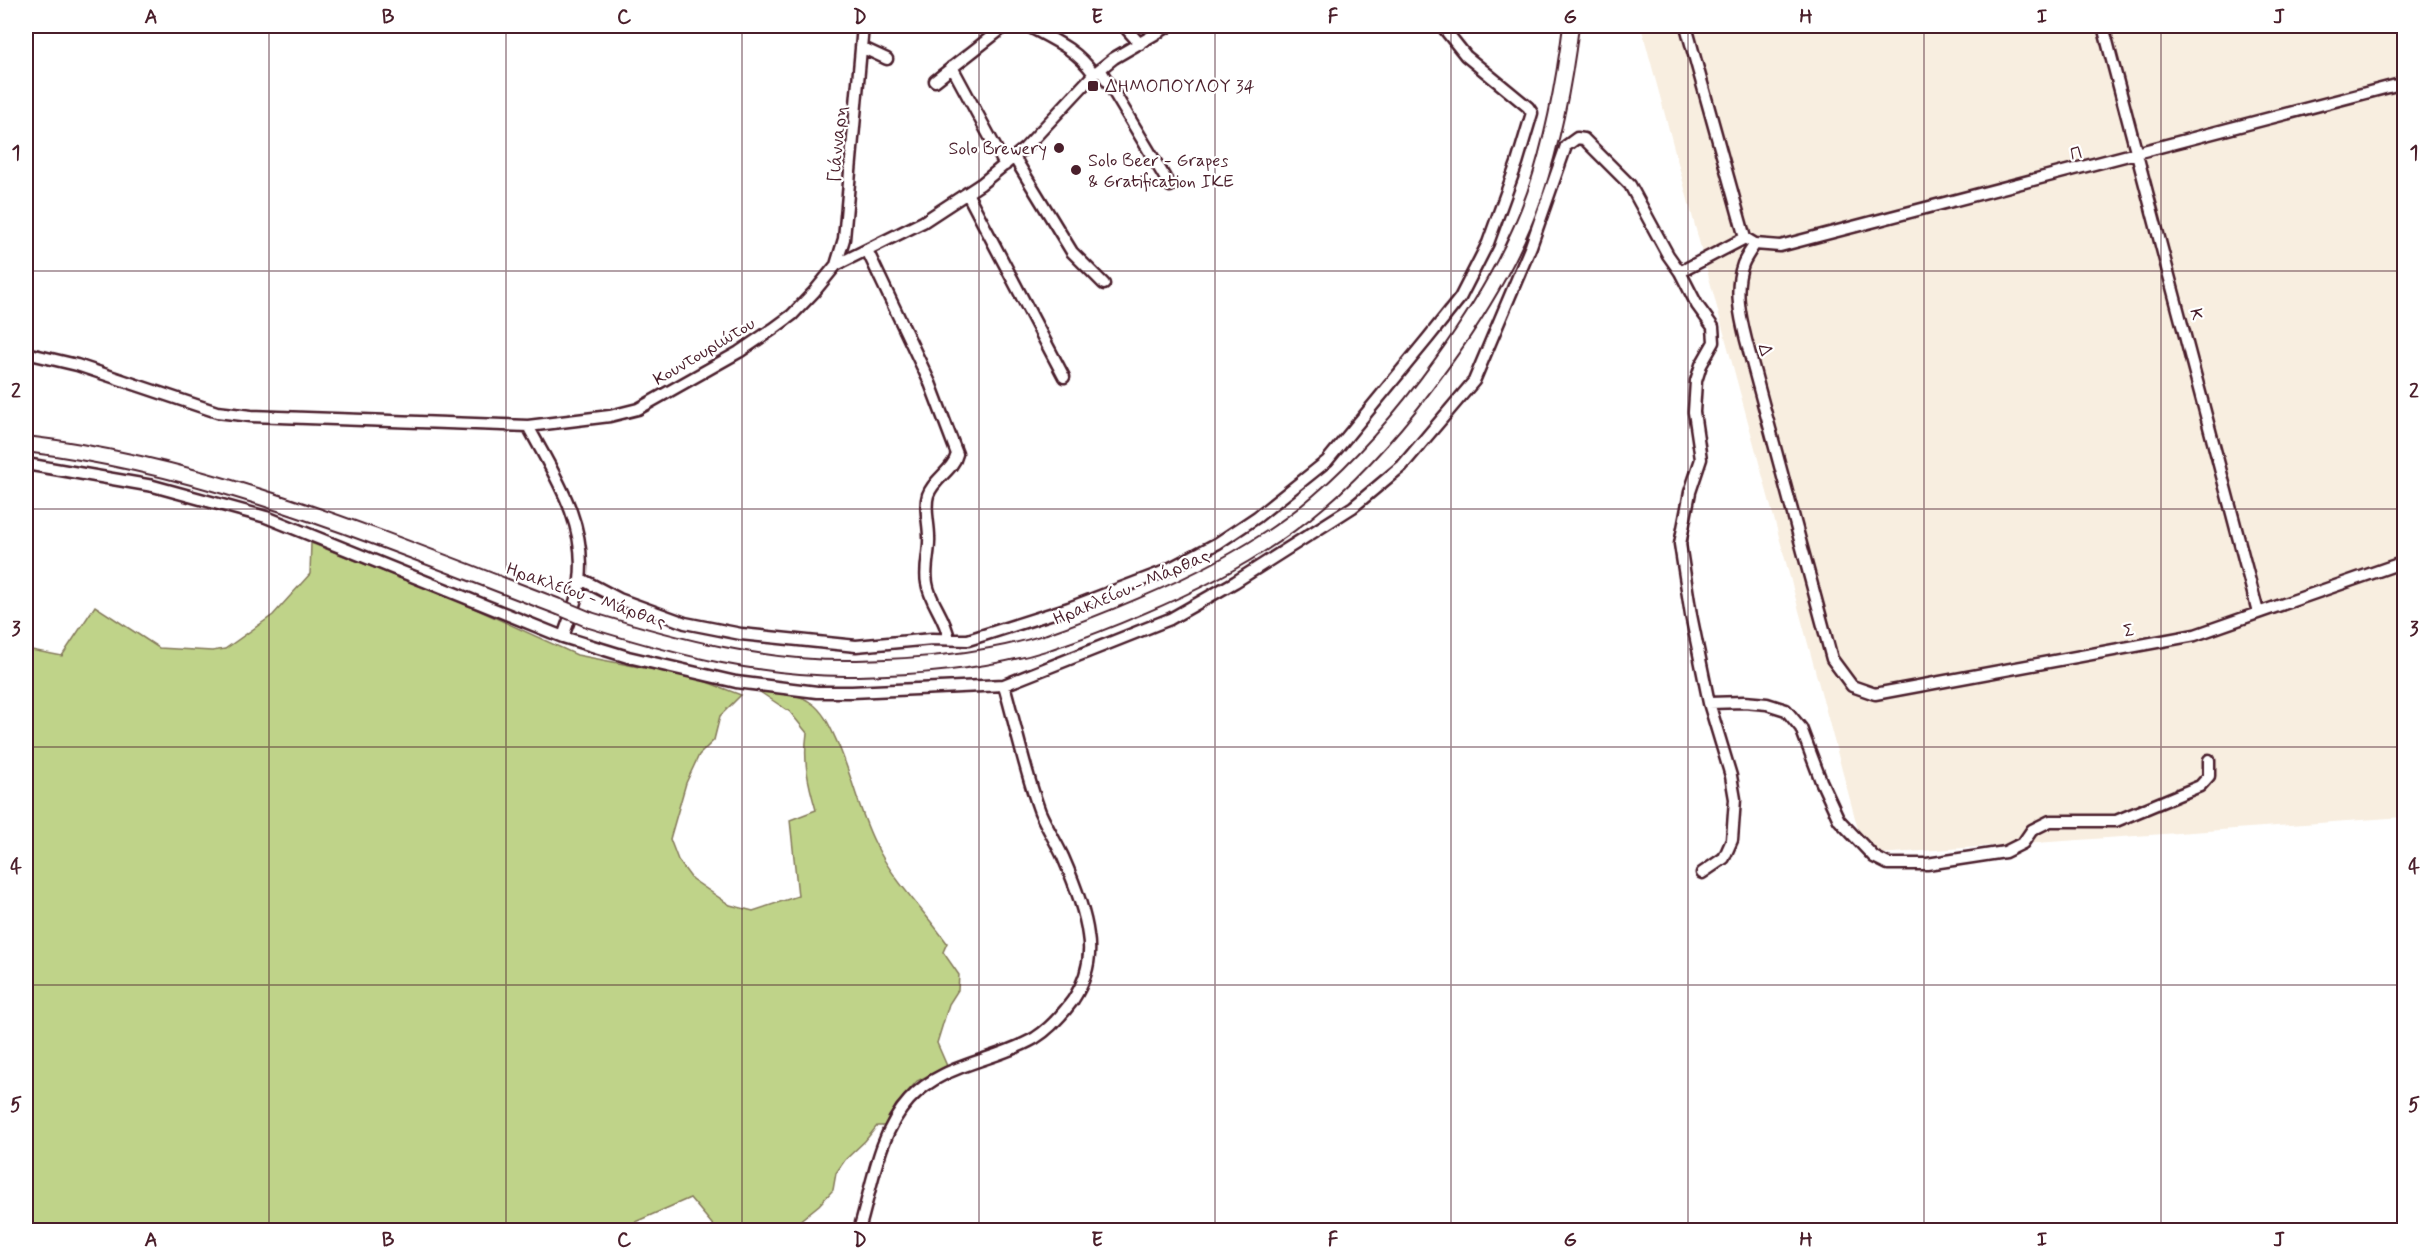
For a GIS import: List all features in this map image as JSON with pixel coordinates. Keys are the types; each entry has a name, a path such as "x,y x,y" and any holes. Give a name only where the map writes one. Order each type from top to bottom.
{"main road":[{"name":"Ηρακλείου - Μάρθας","path":"26,444 133,461 224,484 360,532 590,620 664,642 740,659 798,666 858,668 923,664 988,656 1045,643 1169,595 1222,569 1272,537 1319,501 1407,412 1461,337 1508,257 1534,196 1555,122 1567,58 1570,26"}],"street":[{"name":"Γιάνναρη","path":"836,265 844,239 863,26"},
{"path":"935,81 1005,26"},
{"path":"1028,26 1074,51 1097,72 1170,186"},
{"path":"1124,26 1140,44"},
{"name":"Κουντουριώτου","path":"26,353 49,357 217,412 251,416 528,426 610,416 638,409 739,352 792,315 836,265 923,222 968,193 1040,134 1097,72 1168,26"},
{"path":"581,579 642,609 685,623 732,633 856,646 949,639 968,640 1069,608 1163,573 1210,548 1257,517 1326,461 1460,298 1488,243 1517,163 1532,113 1528,107 1466,56 1442,26"},
{"path":"1686,26 1744,238 1755,244"},
{"name":"Κ","path":"2103,26 2258,612"},
{"path":"861,47 887,59"},
{"path":"952,67 1005,165"},
{"name":"Π","path":"1755,244 1780,246 2404,83"},
{"path":"26,464 153,486 266,517 563,637 628,657 736,682 852,692 1004,685 1170,619 1235,582 1353,507 1402,466 1474,381 1531,246 1566,146 1577,138 1584,139 1630,185 1697,305 1709,321 1714,334 1712,348 1701,365 1696,381 1694,412 1701,459 1690,492 1680,544 1691,615 1709,703 1731,776 1735,799 1732,840 1724,858 1702,873"},
{"path":"1014,157 1065,241 1104,284"},
{"path":"968,193 1064,377"},
{"path":"1680,272 1744,238"},
{"name":"Δ","path":"1755,244 1743,264 1739,285 1740,314 1832,659 1852,686"},
{"path":"867,250 930,383 957,454 955,463 934,483 928,495 927,508 929,537 927,584 946,624 949,639"},
{"path":"528,426 577,524 581,549 581,579 563,637"},
{"name":"Σ","path":"1852,686 1875,694 2195,634 2404,562"},
{"path":"860,1230 872,1182 893,1120 909,1099 936,1078 1034,1038 1053,1025 1077,993 1089,966 1088,935 1078,901 1062,856 1040,810 1004,685"},
{"path":"1709,703 1767,704 1786,710 1801,728 1839,820 1874,857 1888,864 1928,864 2005,852 2023,843 2032,830 2050,821 2116,820 2200,786 2209,776 2209,760"}],"shaded area":[{"path":"1641,26 2404,26 2404,817 1865,855"}],"green space":[{"path":"311,543 456,600 577,655 696,678 741,695 720,716 714,740 699,755 686,783 670,839 678,860 692,879 730,905 753,911 798,896 790,820 816,810 807,772 807,733 790,712 757,690 798,696 810,702 824,716 838,744 864,819 882,857 947,943 943,952 959,975 958,990 949,1004 937,1043 947,1066 917,1081 896,1105 885,1126 877,1126 845,1160 836,1173 833,1190 819,1205 788,1230 717,1230 690,1198 617,1230 26,1230 26,649 62,656 95,606 159,648 212,651 225,649 273,615 310,574"}],"place":[{"name":"ΔΗΜΟΠΟΥΛΟΥ 34","path":"1093,86"},
{"name":"Solo Brewery","path":"1059,148"},
{"name":"Solo Beer - Grapes & Gratification IKE","path":"1076,170"}]}
